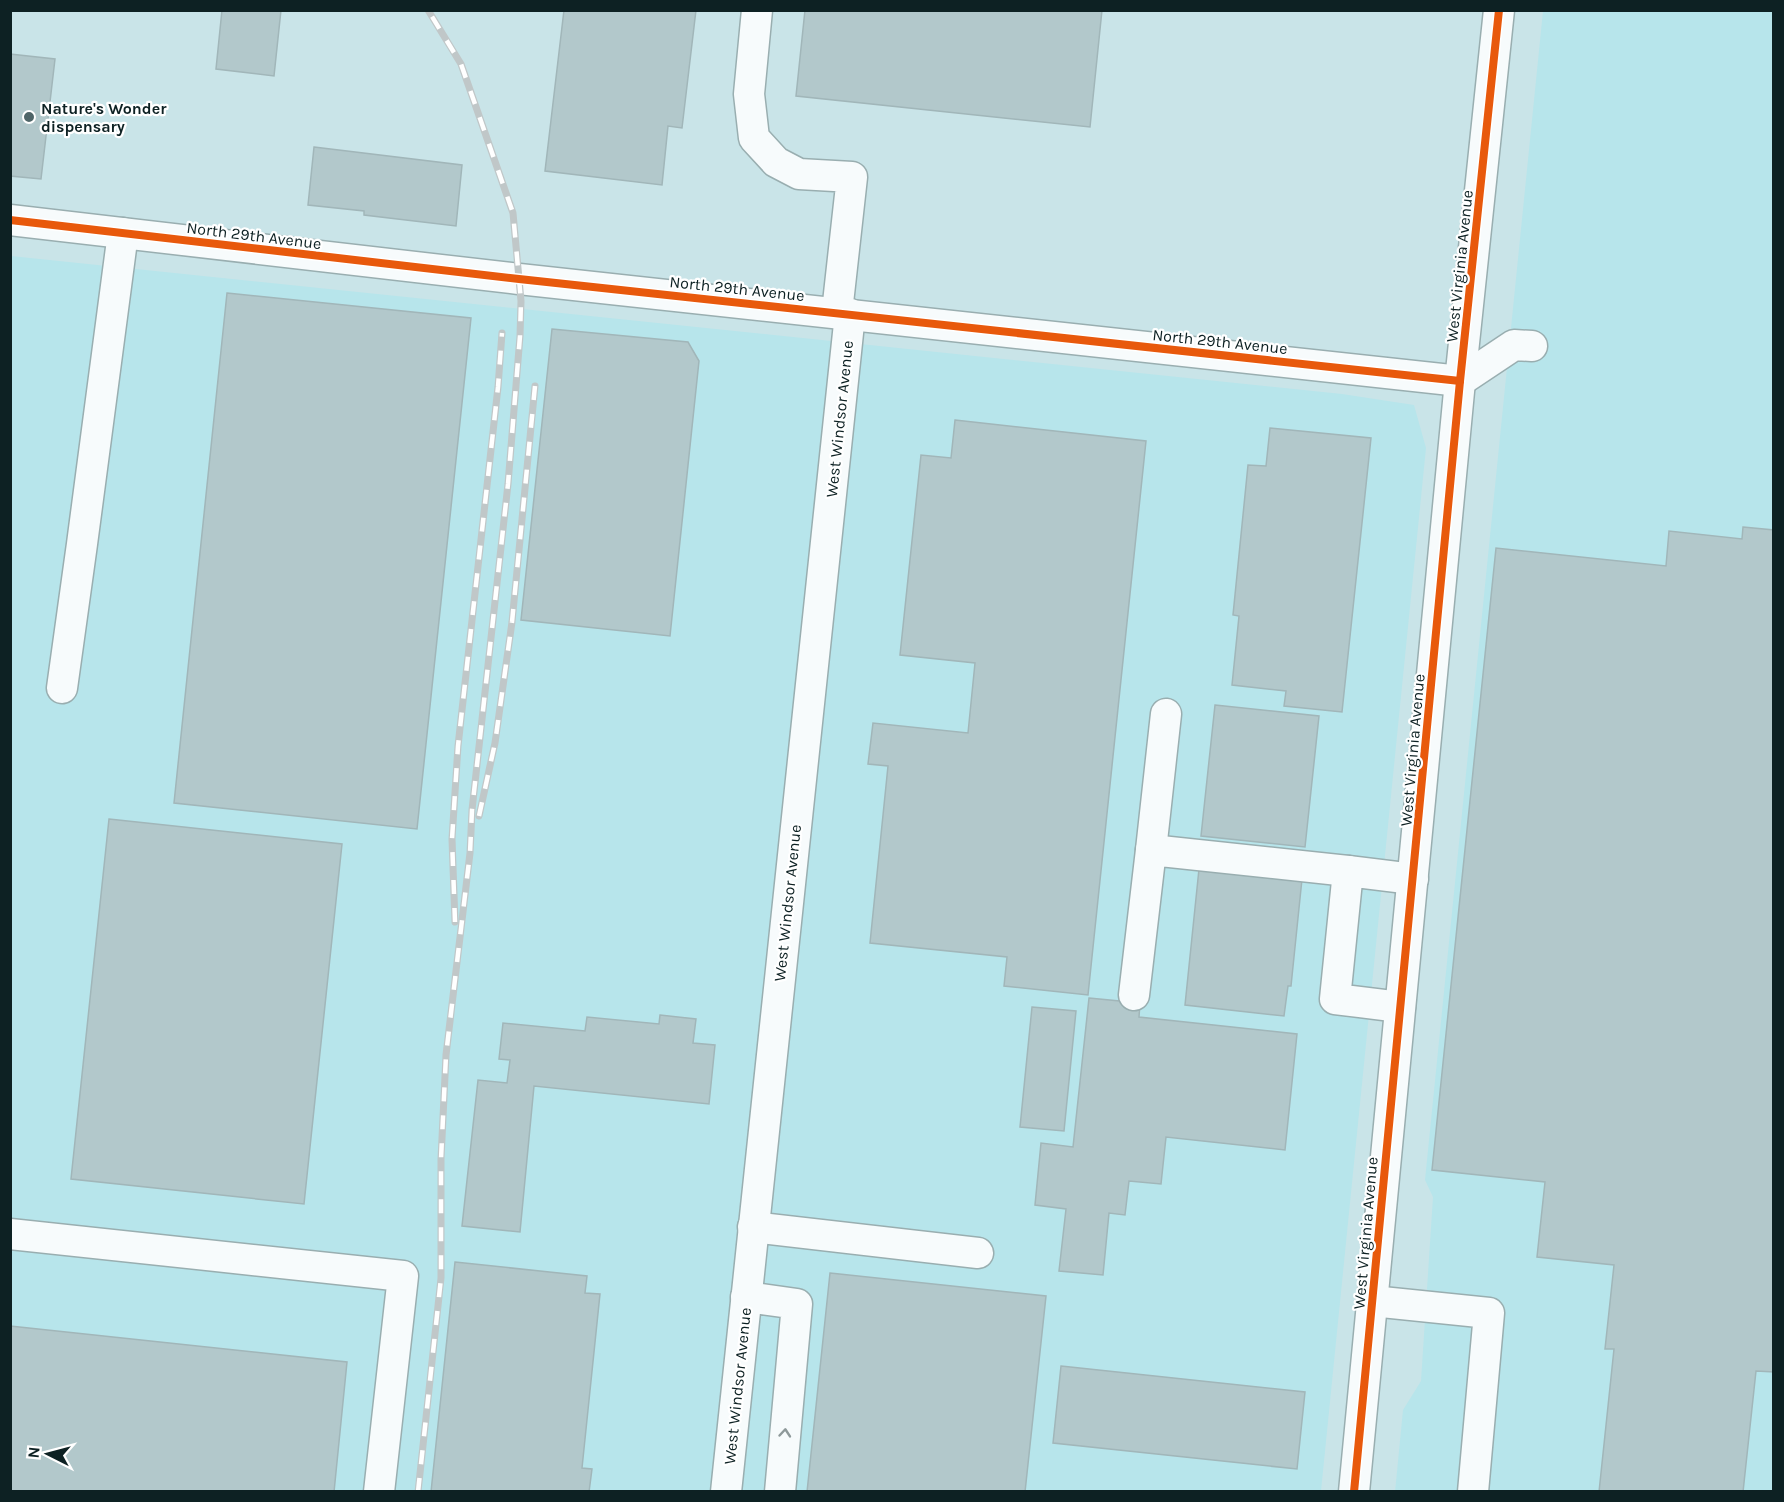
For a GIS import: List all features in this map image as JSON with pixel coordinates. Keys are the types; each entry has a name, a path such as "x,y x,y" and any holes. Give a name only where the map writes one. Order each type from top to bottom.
{"street":[{"name":"West Windsor Avenue","path":"726,1491 843,313 852,177 799,174 777,162 754,138 748,94 757,10"},
{"name":"West Virginia Avenue","path":"1354,1491 1460,381 1499,10"},
{"name":"North 29th Avenue","path":"10,220 519,279 1460,381"},
{"path":"62,688 123,233"},
{"path":"1460,381 1514,345 1532,346"},
{"path":"1134,995 1166,714"},
{"path":"1150,850 1413,879"},
{"path":"1348,871 1335,999 1401,1007"},
{"path":"753,1227 978,1253"},
{"path":"10,1234 404,1276 379,1491"},
{"path":"746,1297 797,1304 780,1491"},
{"path":"1372,1301 1489,1313 1473,1491"}],"shaded area":[{"path":"1543,11 1773,11 1773,1491 1395,1492 1403,1410 1421,1381 1433,1197 1425,1180"},
{"path":"11,256 1342,394 1414,405 1426,448 1321,1491 11,1492"}],"building":[{"path":"222,10 281,10 274,76 216,69"},
{"path":"564,10 696,10 682,128 668,126 662,185 545,171"},
{"path":"805,10 1102,10 1090,127 796,96"},
{"name":"Nature's Wonder dispensary","path":"10,54 55,59 41,179 10,176"},
{"path":"314,147 462,165 456,226 364,215 364,211 308,205"},
{"path":"227,293 471,318 417,829 174,803"},
{"path":"552,329 688,342 699,361 670,636 521,620"},
{"path":"955,420 1146,441 1088,995 1004,986 1007,957 870,943 888,766 868,764 873,723 968,733 975,663 900,655 921,455 951,458"},
{"path":"1270,428 1371,438 1342,712 1284,706 1286,691 1232,685 1239,616 1233,615 1248,465 1266,466"},
{"path":"1743,527 1774,530 1774,1372 1756,1371 1743,1492 1599,1492 1614,1349 1605,1349 1614,1265 1537,1257 1545,1182 1432,1170 1496,548 1666,566 1669,531 1742,539"},
{"path":"1215,705 1319,716 1305,847 1201,836"},
{"path":"109,819 342,844 304,1204 71,1179"},
{"path":"1199,869 1302,879 1291,986 1288,986 1284,1016 1185,1005"},
{"path":"1089,998 1140,1003 1139,1017 1297,1034 1285,1150 1166,1137 1161,1184 1129,1181 1125,1215 1109,1213 1103,1275 1059,1271 1066,1209 1035,1205 1041,1143 1073,1147"},
{"path":"1032,1007 1076,1011 1064,1131 1020,1127"},
{"path":"660,1015 696,1019 693,1043 715,1045 709,1104 534,1086 520,1232 462,1226 478,1080 507,1083 510,1060 499,1059 503,1023 585,1031 587,1017 659,1024"},
{"path":"455,1262 587,1276 585,1293 600,1294 582,1468 592,1469 589,1492 431,1492"},
{"path":"830,1273 1046,1296 1025,1492 807,1492"},
{"path":"10,1326 347,1362 334,1492 10,1492"},
{"path":"1061,1366 1305,1392 1297,1469 1053,1443"}],"railway":[{"path":"418,1492 441,1278 441,1159 446,1055 470,853 472,810 508,484 521,301 513,213 461,64 428,10"},
{"path":"455,922 452,839 458,746 502,333"},
{"path":"479,816 495,743 512,622 535,386"}],"cycle path":[{"path":"1354,1492 1460,381 1499,10"},
{"path":"10,220 519,279 1460,381"}],"place":[{"name":"Nature's Wonder dispensary","path":"29,117"}]}
